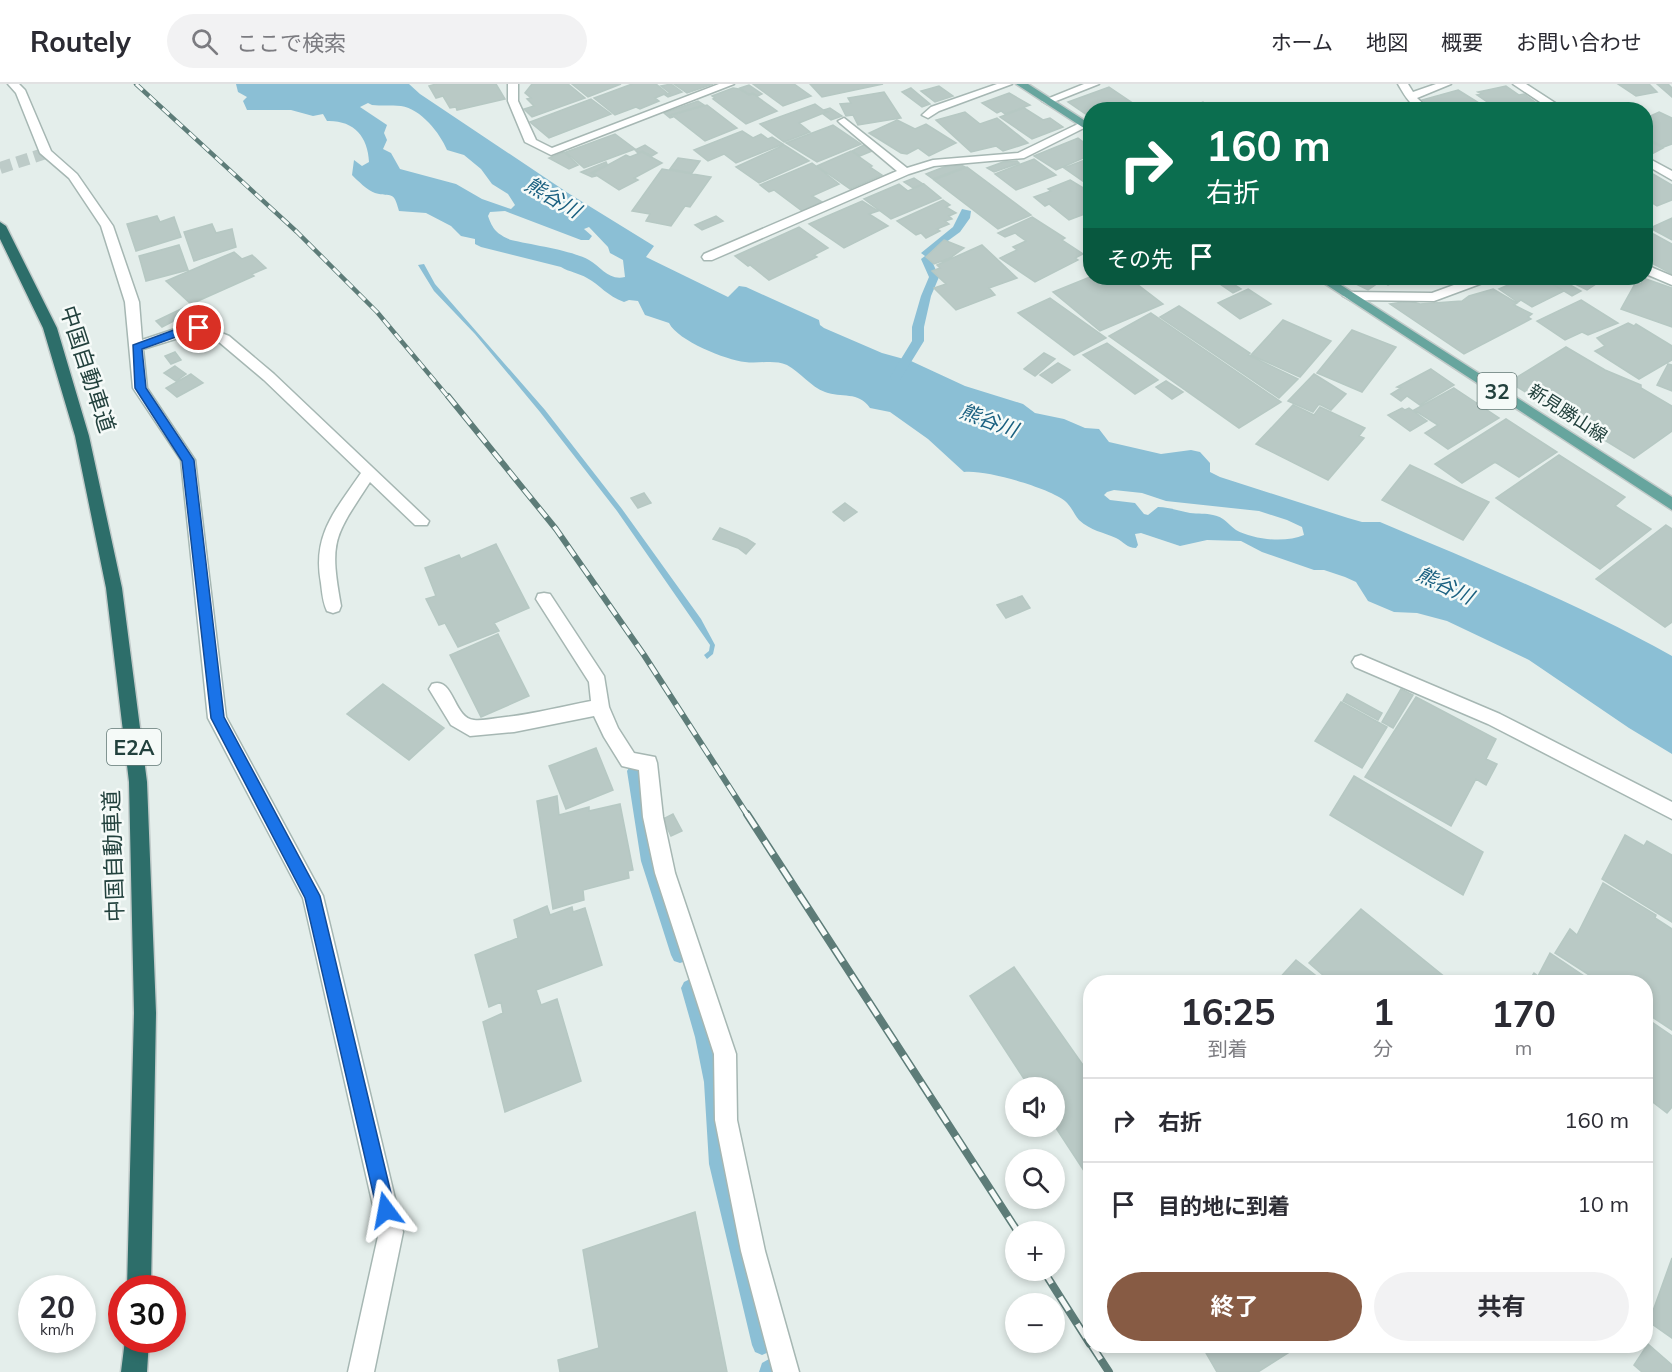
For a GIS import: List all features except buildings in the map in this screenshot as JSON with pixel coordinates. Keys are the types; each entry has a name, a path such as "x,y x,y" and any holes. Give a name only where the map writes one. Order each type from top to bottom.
{"highway":[{"name":"中国自動車道","path":"0,226 50,328 82,436 114,588 138,782 145,1013 139,1275"},
{"path":"134,1372 136,1353"}],"main road":[{"path":"1021,84 1083,124"},
{"name":"新見勝山線","path":"1333,285 1672,504"}],"street":[{"path":"13,84 21,92 46,153 73,176 107,226 132,302 140,388 188,460 217,718 313,896 391,1232 361,1372"},
{"path":"513,84 513,101 531,142 551,152 729,84"},
{"path":"928,116 935,109 1007,84"},
{"path":"1047,101 1094,84"},
{"path":"1403,84 1417,102"},
{"path":"1411,96 1446,84"},
{"path":"1518,84 1548,102"},
{"path":"844,121 905,172"},
{"path":"708,257 905,172 933,163 1020,156 1083,129"},
{"path":"1653,164 1672,176"},
{"path":"1653,272 1672,281"},
{"path":"1350,296 1434,297 1465,285"},
{"path":"136,347 186,330 199,328 224,339 269,377 421,521"},
{"path":"333,606 326,563 327,544 344,509 369,472"},
{"path":"544,599 598,681 600,707 610,732 628,760 648,763 654,817 665,873 725,1054 726,1120 753,1251 786,1372"},
{"path":"1361,662 1494,719 1672,812"},
{"path":"438,689 457,720 470,728 514,723 600,707"}],"water":[{"name":"熊谷川","path":"236,84 409,84 420,94 568,193 654,246 646,257 728,297 739,286 746,287 819,320 820,325 824,328 882,353 911,361 965,386 1023,404 1035,413 1064,419 1085,428 1099,429 1109,442 1161,454 1191,450 1200,452 1210,463 1210,472 1220,477 1362,522 1380,522 1565,602 1672,656 1672,754 1629,728 1529,660 1447,621 1417,613 1394,612 1368,601 1356,582 1345,577 1324,570 1314,570 1262,552 1241,541 1207,540 1180,546 1141,533 1135,534 1138,545 1136,548 1130,547 1084,524 1065,501 1046,491 1001,476 964,472 928,439 890,412 870,408 861,399 855,397 825,392 782,363 745,362 715,354 692,343 674,330 669,323 645,315 638,301 618,300 584,276 561,267 481,247 475,244 475,239 461,236 451,226 426,213 399,211 393,197 372,192 352,175 354,160 362,166 369,162 366,144 357,131 344,123 327,121 323,114 313,116 291,110 247,110 243,101 247,97 238,92","holes":["368,103 401,106 416,112 435,129 447,150 464,155 481,169 492,184 508,194 515,205 511,209 482,199 456,184 400,169 391,153 383,149 387,140 384,133 387,125 360,107","505,211 581,240 589,240 592,236 584,229 589,227 608,247 610,253 623,260 625,277 614,277 589,260 572,253 506,238 494,228 488,216 490,212","1114,490 1142,493 1166,501 1259,511 1302,527 1304,535 1279,540 1261,538 1236,530 1217,516 1166,508 1158,507 1148,515 1144,514 1135,503 1110,500 1104,495"]},
{"path":"424,264 435,284 545,410 622,509 701,619 715,645 713,654 707,659 704,655 709,651 710,645 617,511 540,412 475,334 434,291 418,265"}],"waterway":[{"path":"926,253 957,230 965,218 966,211"},
{"path":"896,377 918,341 918,327 926,296 934,277 926,259"},
{"path":"635,771 649,861 680,955"},
{"path":"690,988 704,1037 713,1082 719,1164 762,1345"}],"tunnel":[{"path":"0,168 46,153"}],"railway":[{"path":"136,84 297,232 377,312 449,398"},
{"path":"448,396 556,529 644,655 748,816"},
{"path":"747,814 1011,1221"},
{"path":"1050,1281 1083,1333"},
{"path":"1097,1353 1109,1372"}],"route":[{"path":"199,328 186,330 136,347 140,388 188,460 217,718 313,896 386,1210"}]}
